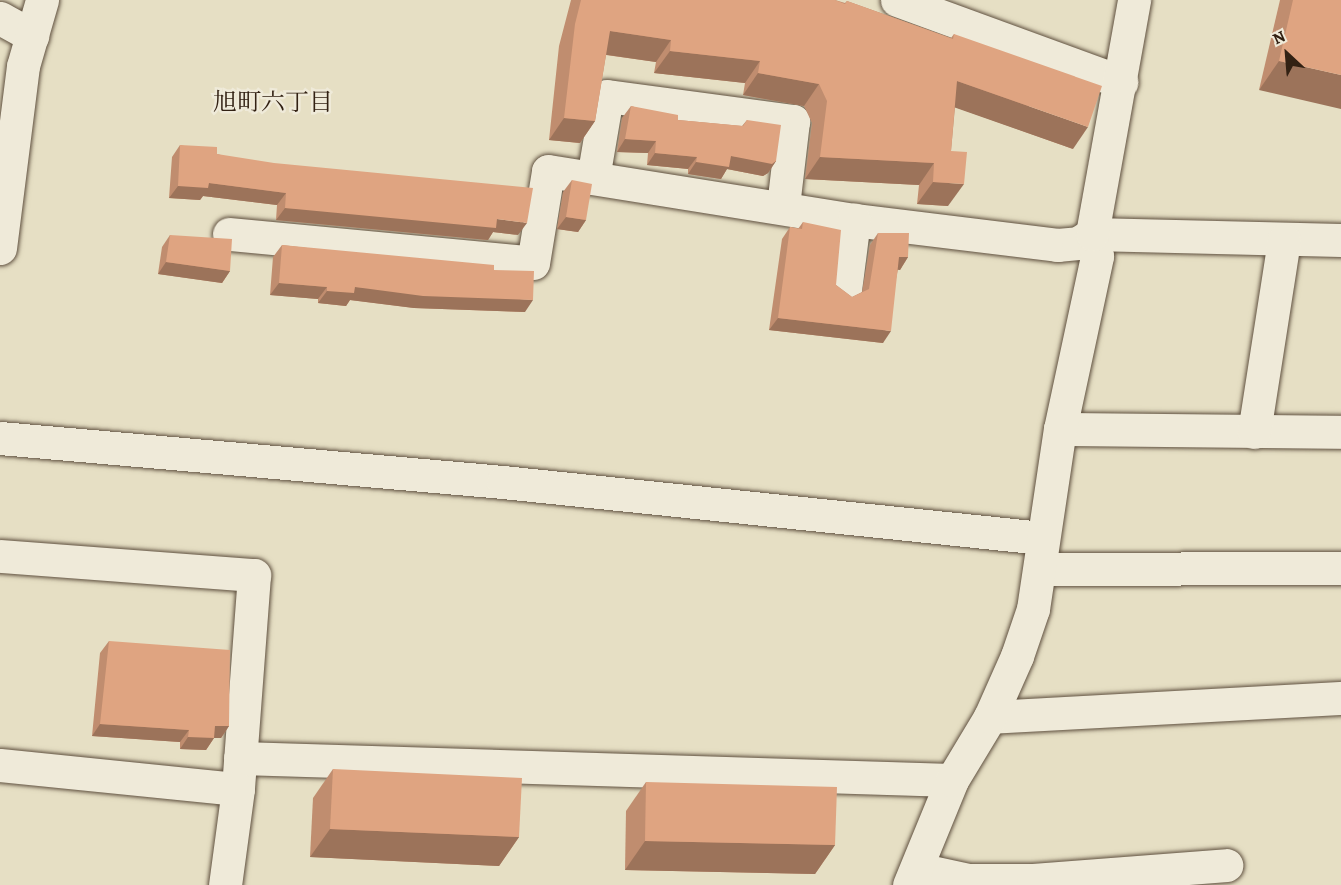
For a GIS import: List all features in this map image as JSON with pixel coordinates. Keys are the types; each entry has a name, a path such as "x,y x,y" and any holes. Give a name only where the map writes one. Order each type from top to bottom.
{"street":[{"path":"0,248 23,66 42,0"},
{"path":"897,0 947,8 1121,82"},
{"path":"1134,0 1092,234 1097,256 1060,429 1033,609 1017,656 990,717 952,780 913,877 1033,880 1227,866"},
{"path":"0,18 32,36"},
{"path":"593,178 607,96 793,121 783,206"},
{"path":"229,234 533,262 548,171 783,206 854,219 1057,245 1078,243 1092,234 1341,240"},
{"path":"845,290 854,219"},
{"path":"1254,432 1284,240"},
{"path":"1060,429 1341,432"},
{"path":"0,438 503,482 1041,554 1341,568"},
{"path":"0,556 254,575 239,773 225,885"},
{"path":"990,717 1341,698"},
{"path":"0,765 239,773 952,780"}],"building":[{"path":"581,0 835,0 845,4 847,1 953,39 954,34 1102,86 1088,127 957,81 951,151 967,152 964,184 933,182 934,163 820,157 827,101 819,84 758,73 760,61 670,51 671,40 610,31 595,121 564,118 575,24"},
{"path":"1293,0 1341,0 1341,75 1279,61"},
{"path":"631,106 678,115 678,120 743,126 747,120 781,125 776,161 772,164 731,156 729,167 696,162 697,157 655,153 656,141 625,139"},
{"path":"180,145 217,147 217,154 274,163 533,188 527,223 497,219 496,228 285,208 286,193 209,183 208,188 178,186"},
{"path":"572,180 592,184 586,220 566,217"},
{"path":"803,222 841,230 836,285 852,297 869,289 878,233 909,233 908,257 899,257 891,331 778,318 790,227 802,229"},
{"path":"170,235 232,239 230,271 166,262"},
{"path":"282,245 494,265 494,270 534,271 533,300 423,296 355,287 354,293 327,291 327,287 279,283"},
{"path":"109,641 230,650 229,726 215,726 214,738 188,737 189,730 100,724"},
{"path":"333,769 522,778 519,837 330,829"},
{"path":"646,782 837,787 835,845 645,841"}],"district":[{"name":"旭町六丁目","path":"273,103"}]}
